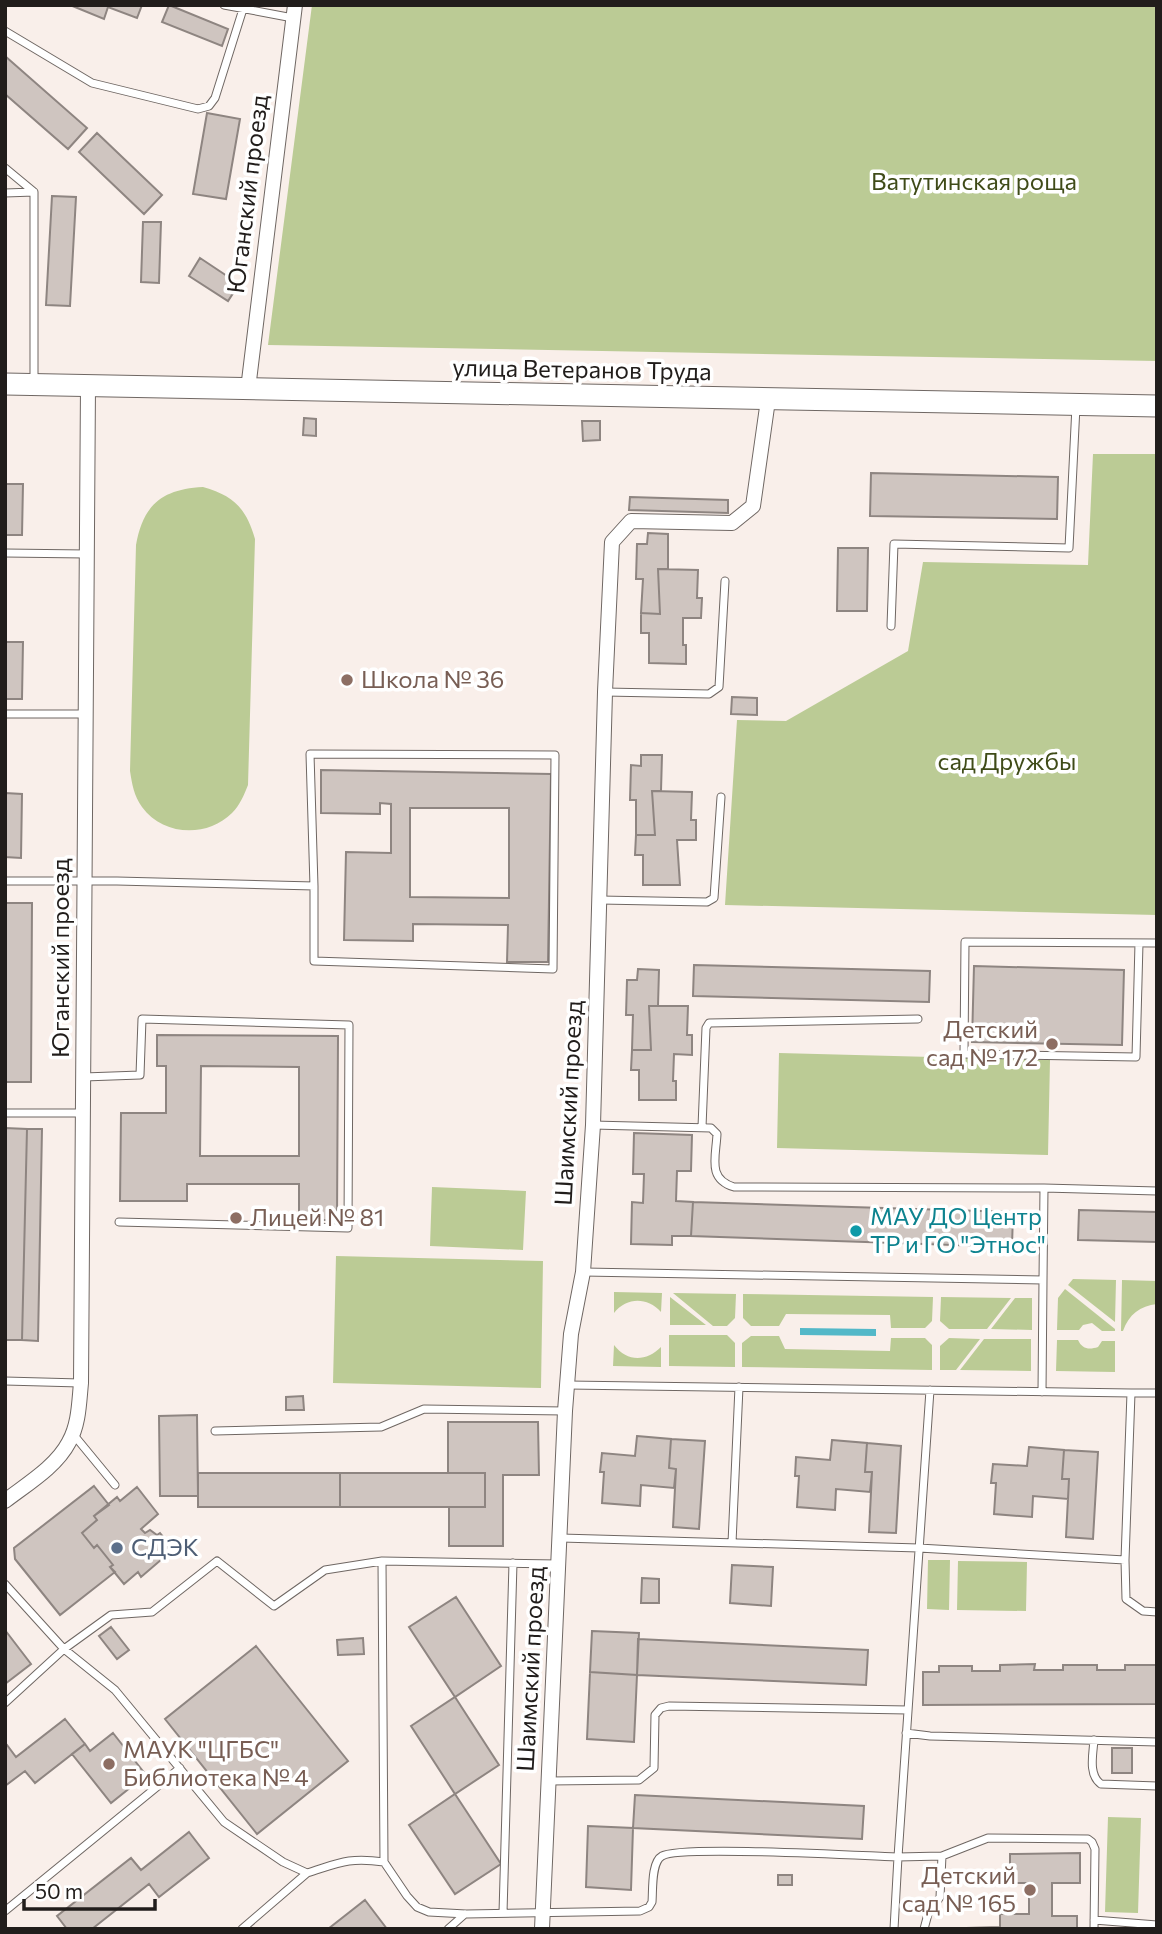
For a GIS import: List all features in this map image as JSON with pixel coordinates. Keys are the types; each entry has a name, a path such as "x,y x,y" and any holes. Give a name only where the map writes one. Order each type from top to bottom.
{"main road":[{"name":"улица Ветеранов Труда","path":"5,384 1157,406"}],"street":[{"name":"Юганский проезд","path":"248,389 294,12"},
{"name":"Юганский проезд","path":"5,1501 50,1466 69,1442 78,1414 81,1383 88,386"},
{"name":"Шаимский проезд","path":"542,1929 565,1411 571,1334 583,1272 593,1125 605,692 612,542 631,521 732,523 753,506 768,400"}],"lane":[{"path":"224,5 294,12"},
{"path":"5,32 92,83 198,109 209,106 215,98 243,9"},
{"path":"5,168 34,192"},
{"path":"5,193 34,192"},
{"path":"34,192 34,385"},
{"path":"891,626 894,544 1069,548 1076,405"},
{"path":"5,553 86,554"},
{"path":"605,692 709,694 716,691 719,687 725,581"},
{"path":"5,714 85,714"},
{"path":"310,754 555,755 553,969 314,961 314,886 310,754"},
{"path":"600,900 708,902 713,898 721,797"},
{"path":"5,881 314,886"},
{"path":"1139,943 1136,1057 964,1054 965,942 1157,943"},
{"path":"83,1077 140,1075 142,1019 349,1025 348,1228 119,1222"},
{"path":"702,1127 706,1028 709,1023 918,1019"},
{"path":"5,1113 83,1113"},
{"path":"593,1125 711,1128 717,1134 716,1175 722,1183 734,1187 1157,1191"},
{"path":"1042,1392 1044,1188"},
{"path":"583,1272 1043,1280"},
{"path":"5,1381 81,1383"},
{"path":"567,1385 1157,1393"},
{"path":"732,1543 739,1387"},
{"path":"894,1929 930,1390"},
{"path":"1131,1393 1126,1599 1143,1611 1157,1612"},
{"path":"215,1431 381,1427 424,1409 565,1411"},
{"path":"72,1433 115,1485"},
{"path":"561,1538 919,1548 1125,1560"},
{"path":"5,1703 64,1649 111,1615 152,1612 217,1561 274,1606 326,1570 382,1561 558,1564"},
{"path":"382,1561 384,1862 417,1907 429,1912 466,1914 645,1910 652,1902 656,1862 661,1856 668,1854 707,1851 942,1856 988,1838 1088,1839 1095,1849 1094,1924 1157,1925"},
{"path":"503,1913 513,1563"},
{"path":"5,1584 64,1649 115,1690 224,1822 283,1862 307,1873"},
{"path":"549,1781 639,1780 648,1775 654,1769 654,1715 661,1708 669,1706 908,1710"},
{"path":"906,1733 930,1736 1157,1742"},
{"path":"1094,1740 1095,1780 1101,1784 1157,1786"},
{"path":"5,1911 180,1768"},
{"path":"924,1929 928,1914 940,1897 942,1856"},
{"path":"242,1929 307,1873 348,1860 384,1862"},
{"path":"448,1929 466,1914"}],"green space":[{"name":"Ватутинская роща","path":"312,5 1157,5 1157,361 268,345"},
{"name":"сад Дружбы","path":"1093,454 1157,454 1157,915 725,905 737,720 786,721 908,651 923,562 1088,565"},
{"path":"203,487 231,499 243,511 255,539 248,785 237,807 222,821 198,830 186,830 161,824 151,817 137,799 130,771 136,545 144,519 157,502 176,491"},
{"path":"779,1053 1050,1060 1048,1155 777,1148"},
{"path":"432,1187 526,1191 523,1250 430,1246"},
{"path":"336,1256 543,1261 541,1388 333,1383"},
{"path":"1073,1279 1116,1280 1115,1322 1068,1285"},
{"path":"1122,1280 1157,1281 1157,1304 1136,1312 1121,1331"},
{"path":"1065,1289 1115,1331 1102,1331 1092,1323 1083,1325 1079,1330 1057,1330 1058,1298"},
{"path":"614,1292 662,1293 661,1312 650,1304 637,1301 625,1304 614,1313"},
{"path":"673,1293 736,1294 735,1318 727,1326 713,1326"},
{"path":"743,1294 933,1297 932,1321 925,1328 891,1328 890,1315 786,1314 779,1326 751,1326 743,1318"},
{"path":"670,1297 706,1325 670,1325"},
{"path":"941,1297 1011,1298 987,1329 949,1329 940,1321"},
{"path":"1015,1298 1032,1298 1032,1330 991,1329"},
{"path":"669,1335 727,1335 735,1343 735,1367 669,1366"},
{"path":"751,1336 779,1336 785,1349 890,1351 891,1338 925,1338 932,1345 932,1370 742,1367 742,1343"},
{"path":"949,1338 980,1339 956,1370 940,1370 940,1346"},
{"path":"984,1339 1031,1339 1031,1371 960,1370"},
{"path":"1057,1340 1078,1340 1084,1347 1089,1348 1098,1347 1102,1341 1115,1341 1115,1372 1056,1371"},
{"path":"614,1345 625,1355 637,1358 649,1355 661,1347 661,1367 613,1366"},
{"path":"928,1560 950,1560 949,1610 927,1609"},
{"path":"958,1561 1027,1562 1026,1611 957,1610"},
{"path":"1108,1817 1141,1818 1138,1913 1105,1912"}],"water":[{"path":"800,1328 876,1329 876,1336 800,1335"}],"building":[{"path":"70,5 142,5 137,18 108,7 104,19"},
{"path":"169,5 228,29 222,46 162,22"},
{"path":"5,56 87,128 68,149 5,94"},
{"path":"207,113 240,119 226,199 193,194"},
{"path":"97,133 162,195 144,214 79,152"},
{"path":"52,196 76,197 70,306 46,305"},
{"path":"143,222 161,222 159,283 141,282"},
{"path":"200,258 239,284 228,301 189,276"},
{"path":"304,418 316,419 316,436 303,435"},
{"path":"582,421 600,421 600,440 583,441"},
{"path":"871,473 1058,477 1057,519 870,516"},
{"path":"5,484 23,484 22,535 5,535"},
{"path":"630,497 728,500 728,513 629,510"},
{"path":"648,533 668,534 668,569 658,569 660,614 641,613 643,579 636,579 637,544 647,544"},
{"path":"838,548 868,548 867,611 837,611"},
{"path":"658,569 698,570 697,598 702,598 701,618 683,618 686,664 649,663 649,633 641,633 641,613 660,614"},
{"path":"5,642 23,642 22,699 5,699"},
{"path":"732,697 757,698 757,715 731,714"},
{"path":"641,755 662,755 661,791 652,791 655,835 636,835 636,800 630,800 631,765 641,766"},
{"path":"321,770 551,774 548,962 507,962 508,925 413,924 413,941 344,940 346,852 391,853 391,804 380,803 380,814 321,813","holes":["410,808 509,808 509,898 410,897"]},
{"path":"652,791 692,792 691,820 696,820 696,840 677,840 680,885 643,885 643,855 635,855 636,835 655,835"},
{"path":"5,793 22,794 21,858 5,857"},
{"path":"5,903 32,903 31,1082 5,1082"},
{"path":"694,965 930,971 929,1002 693,996"},
{"path":"974,966 1124,970 1122,1045 972,1042"},
{"path":"638,969 659,970 658,1006 649,1006 651,1050 632,1050 633,1015 626,1015 627,980 637,980"},
{"path":"649,1006 688,1006 687,1035 692,1035 692,1055 674,1054 673,1081 676,1081 676,1100 639,1100 639,1070 631,1070 632,1050 651,1050"},
{"path":"157,1035 338,1036 337,1220 299,1220 299,1184 187,1184 187,1201 120,1201 121,1113 166,1113 166,1066 157,1066","holes":["201,1066 299,1067 299,1156 200,1156"]},
{"path":"5,1128 27,1129 22,1340 5,1340"},
{"path":"27,1129 42,1129 38,1341 22,1340"},
{"path":"634,1133 692,1135 691,1171 677,1171 676,1201 693,1202 691,1236 672,1236 672,1245 631,1244 632,1202 643,1203 644,1174 633,1174"},
{"path":"693,1202 1013,1212 1012,1247 691,1236"},
{"path":"1079,1210 1157,1212 1157,1242 1078,1240"},
{"path":"303,1396 304,1410 286,1410 286,1397"},
{"path":"197,1415 198,1496 160,1496 159,1416"},
{"path":"448,1422 538,1422 539,1475 503,1475 503,1546 449,1546 449,1507 485,1507 485,1473 448,1473"},
{"path":"637,1436 671,1439 669,1468 676,1469 674,1488 641,1485 640,1506 602,1503 602,1453 635,1456"},
{"path":"671,1439 705,1441 699,1529 673,1527 676,1469 669,1468"},
{"path":"832,1440 867,1443 865,1472 872,1472 870,1492 836,1489 835,1510 797,1507 799,1476 795,1476 796,1457 830,1460"},
{"path":"867,1443 901,1446 896,1533 869,1532 872,1472 865,1472"},
{"path":"1029,1447 1064,1450 1062,1479 1069,1479 1068,1499 1033,1496 1032,1517 994,1514 996,1483 991,1483 993,1464 1027,1466"},
{"path":"1064,1450 1098,1452 1093,1539 1066,1537 1069,1479 1062,1479"},
{"path":"198,1473 340,1473 340,1507 198,1507"},
{"path":"340,1473 485,1473 485,1507 340,1507"},
{"path":"94,1486 109,1505 94,1516 97,1520 82,1533 94,1548 97,1545 113,1565 110,1567 115,1572 60,1615 15,1559 14,1548"},
{"path":"137,1487 158,1514 141,1529 145,1533 150,1530 157,1535 160,1533 170,1545 158,1555 162,1559 141,1577 138,1572 124,1584 97,1545 94,1548 82,1533 97,1520 94,1516 117,1497 120,1501"},
{"path":"732,1565 773,1567 771,1606 730,1603"},
{"path":"642,1578 659,1579 659,1603 641,1603"},
{"path":"456,1597 501,1666 455,1697 409,1627"},
{"path":"111,1627 129,1650 117,1659 99,1636"},
{"path":"5,1630 31,1664 5,1684"},
{"path":"592,1631 639,1633 637,1675 590,1672"},
{"path":"363,1638 364,1654 338,1655 337,1640"},
{"path":"638,1639 868,1650 866,1685 637,1675"},
{"path":"256,1646 348,1761 257,1834 165,1719"},
{"path":"1035,1664 1034,1670 1063,1670 1063,1665 1097,1665 1097,1670 1125,1670 1125,1665 1157,1665 1157,1704 923,1705 923,1672 939,1672 939,1666 972,1666 972,1671 1000,1671 1000,1665"},
{"path":"590,1672 637,1675 634,1742 587,1739"},
{"path":"455,1697 499,1765 455,1794 411,1726"},
{"path":"65,1719 85,1744 35,1783 25,1771 5,1786 5,1746 7,1745 16,1757"},
{"name":"МАУК \"ЦГБС\" Библиотека № 4","path":"113,1733 146,1775 111,1803 72,1754 85,1744 90,1751"},
{"path":"1112,1748 1132,1748 1132,1773 1112,1773"},
{"path":"455,1794 501,1864 455,1894 409,1825"},
{"path":"635,1795 864,1806 862,1839 633,1828"},
{"path":"588,1826 633,1828 631,1890 586,1887"},
{"path":"189,1832 209,1858 159,1897 149,1884 92,1929 67,1929 57,1916 131,1858 141,1870"},
{"path":"1080,1853 1080,1883 1052,1883 1052,1916 1077,1916 1077,1929 932,1929 1000,1927 1000,1914 1029,1914 1029,1883 1010,1883 1010,1854"},
{"path":"778,1875 792,1875 792,1885 778,1885"},
{"path":"365,1900 387,1929 328,1929"}],"place":[{"name":"Школа № 36","path":"347,680"},
{"name":"Детский сад № 172","path":"1052,1044"},
{"name":"Лицей № 81","path":"236,1218"},
{"name":"МАУ ДО Центр ТР и ГО \"Этнос\"","path":"856,1231"},
{"name":"СДЭК","path":"117,1548"},
{"name":"МАУК \"ЦГБС\" Библиотека № 4","path":"109,1764"},
{"name":"Детский сад № 165","path":"1030,1890"}]}
